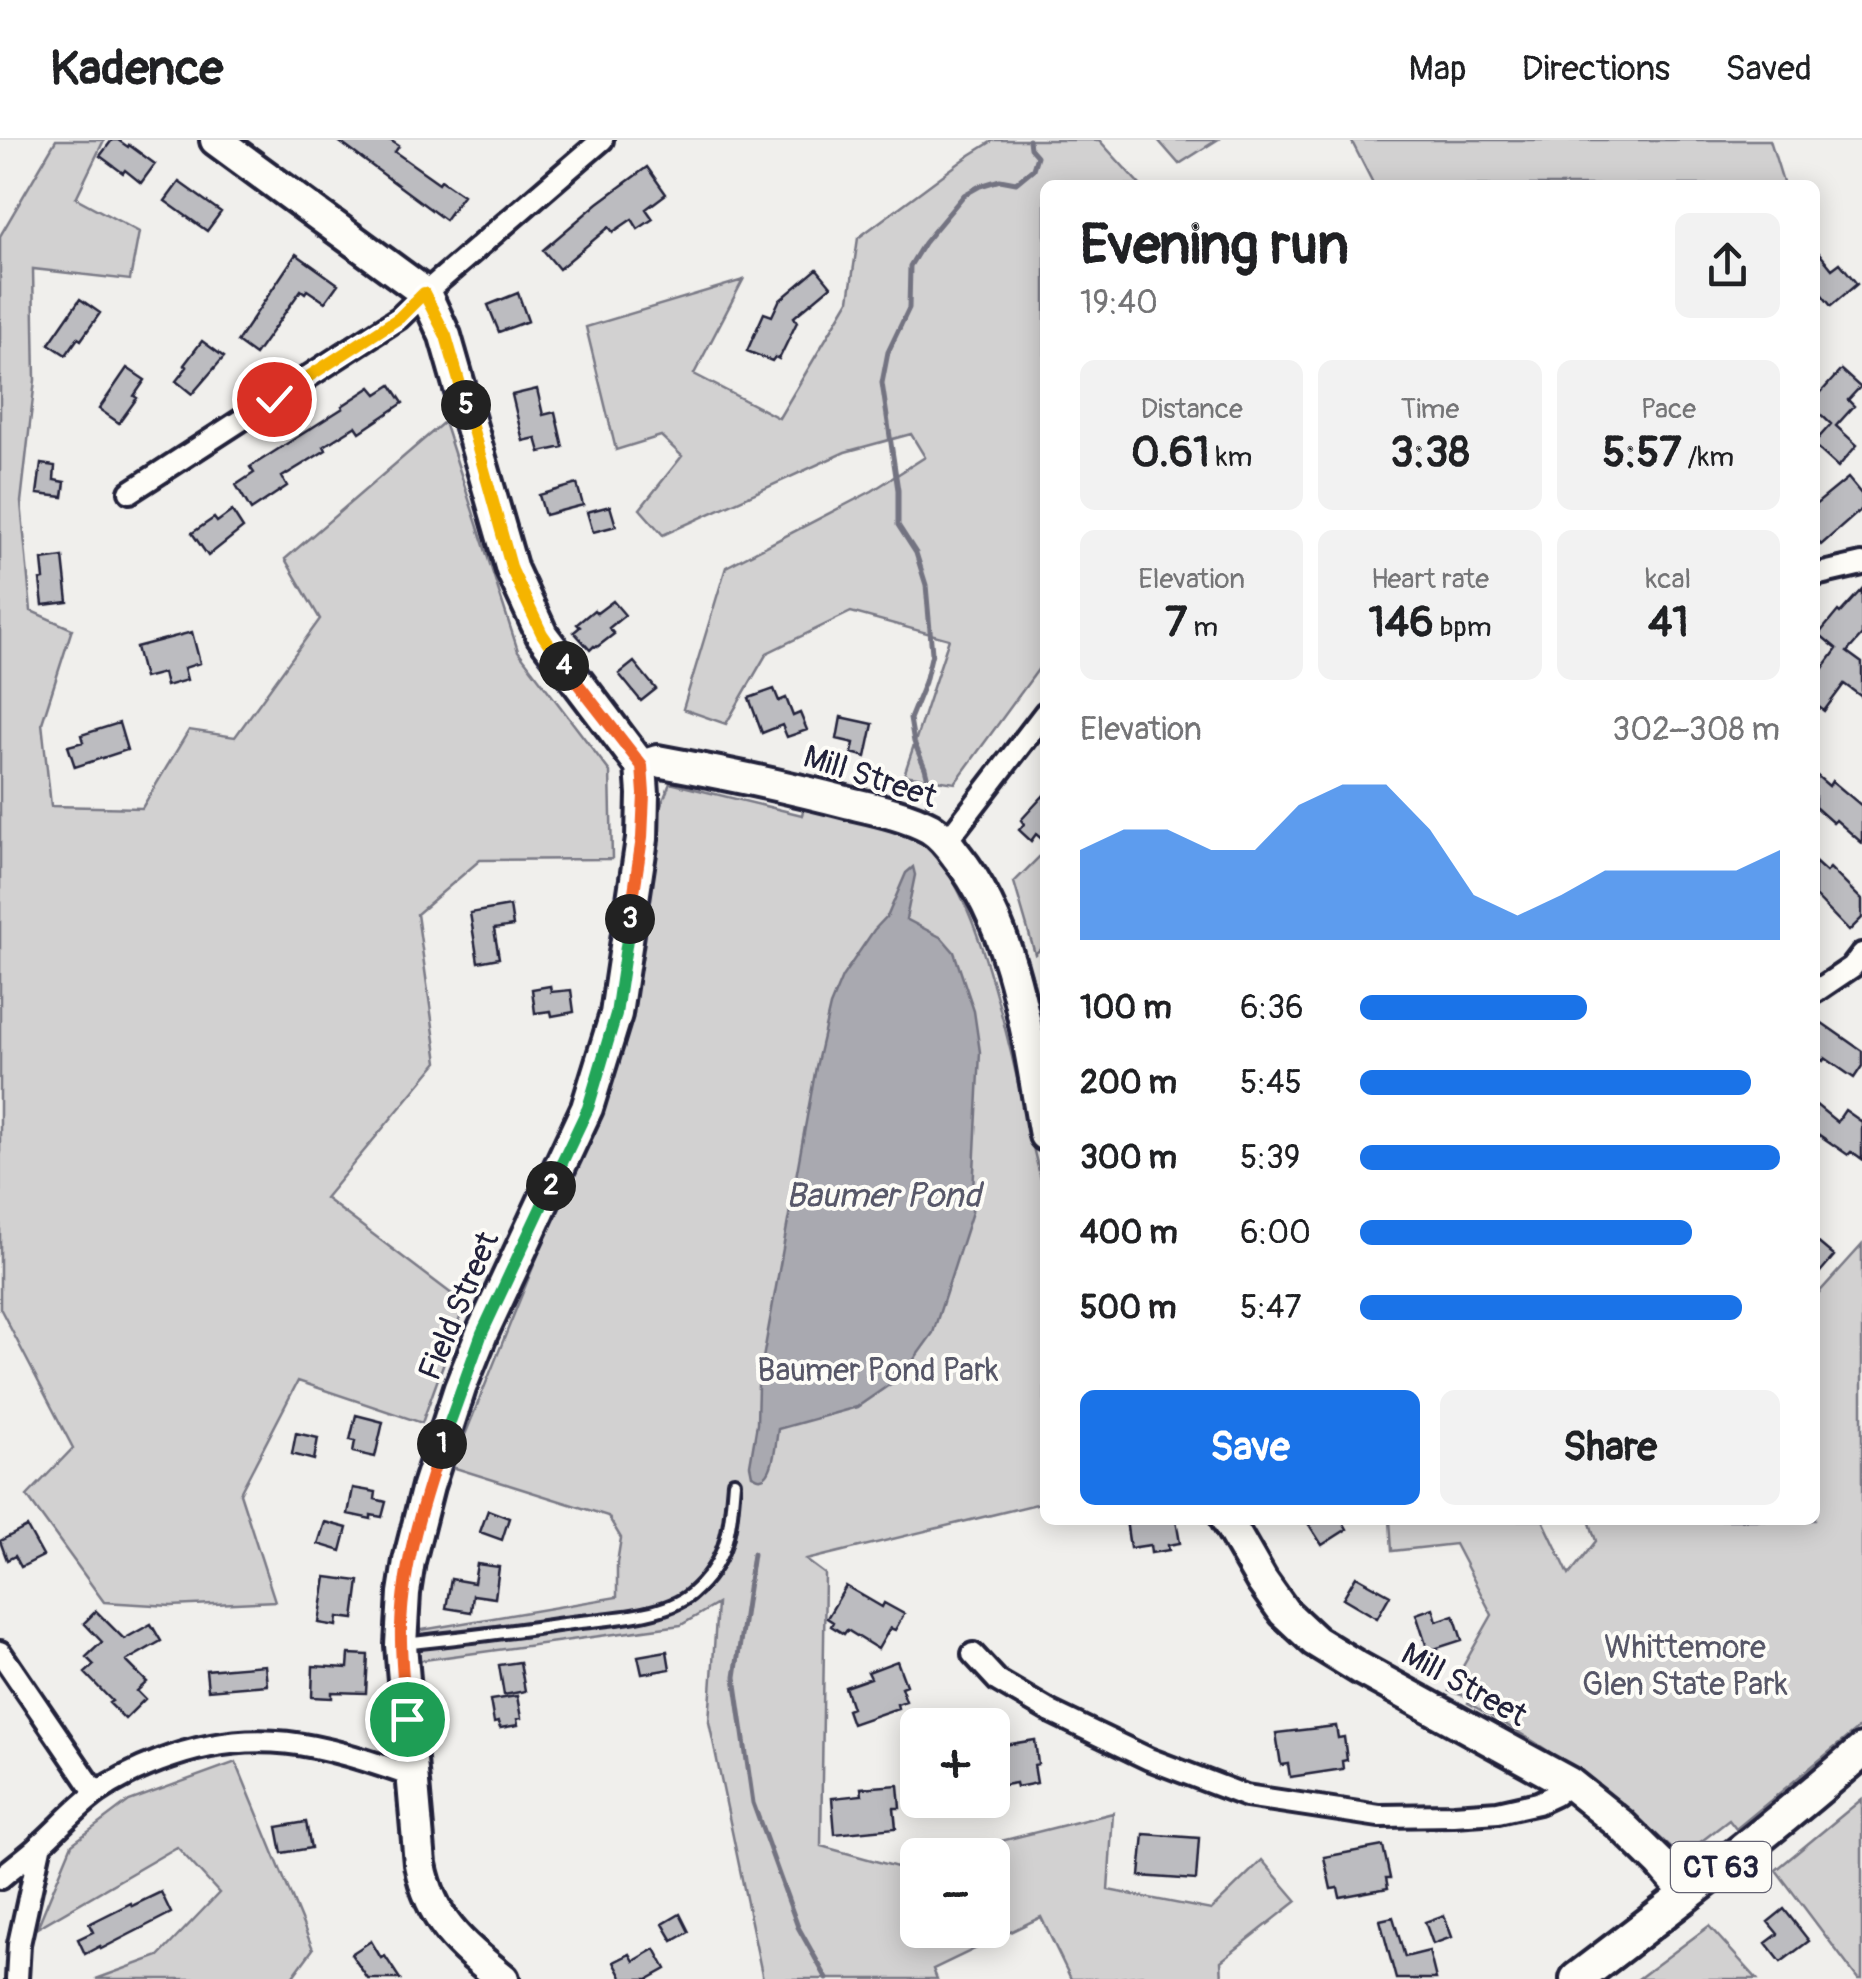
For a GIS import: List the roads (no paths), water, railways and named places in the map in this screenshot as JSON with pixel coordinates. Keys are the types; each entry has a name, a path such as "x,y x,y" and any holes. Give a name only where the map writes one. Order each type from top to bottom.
{"main road":[{"name":"CT 63","path":"1577,1979 1862,1751"}],"street":[{"path":"216,140 424,293 446,336 512,570 542,634 642,766"},
{"path":"130,492 399,318 602,140"},
{"path":"1820,574 1862,564"},
{"path":"946,842 1040,720"},
{"name":"Mill Street","path":"642,766 657,760 794,788 906,819 928,827 946,842 978,886 1007,958 1040,1107"},
{"name":"Field Street","path":"504,1979 459,1943 432,1905 424,1886 401,1644 402,1608 409,1560 430,1479 455,1404 482,1333 588,1108 616,1014 642,838 642,766"},
{"path":"1820,988 1862,954"},
{"name":"Mill Street","path":"1230,1525 1284,1612 1315,1640 1569,1783 1620,1824 1688,1894"},
{"path":"0,1652 96,1793"},
{"path":"973,1654 998,1681 1051,1712 1148,1760 1246,1796 1379,1816 1454,1816 1538,1803 1569,1783"},
{"path":"0,1878 96,1793 146,1766 188,1750 236,1740 276,1740 316,1746 412,1776"},
{"path":"18,1979 19,1944 42,1844"}],"lane":[{"path":"401,1644 635,1614 678,1603 703,1581 723,1554 734,1482"}],"water":[{"name":"Baumer Pond","path":"913,867 915,875 906,919 942,938 954,952 974,1011 980,1052 972,1212 933,1333 902,1376 857,1407 778,1429 772,1465 759,1478 752,1475 750,1465 758,1386 830,1006 842,977 888,915 906,873"}],"waterway":[{"path":"927,806 930,788 910,719 932,653 926,585 916,553 898,525 898,490 882,383 888,352 909,308 910,266 964,195 1000,180 1016,183 1033,169 1037,156 1029,140"},
{"path":"753,1554 735,1677 753,1803 798,1927 827,1979"}],"park label":[{"name":"Baumer Pond Park","path":"878,1371"},
{"name":"Whittemore Glen State Park","path":"1685,1666"}]}
